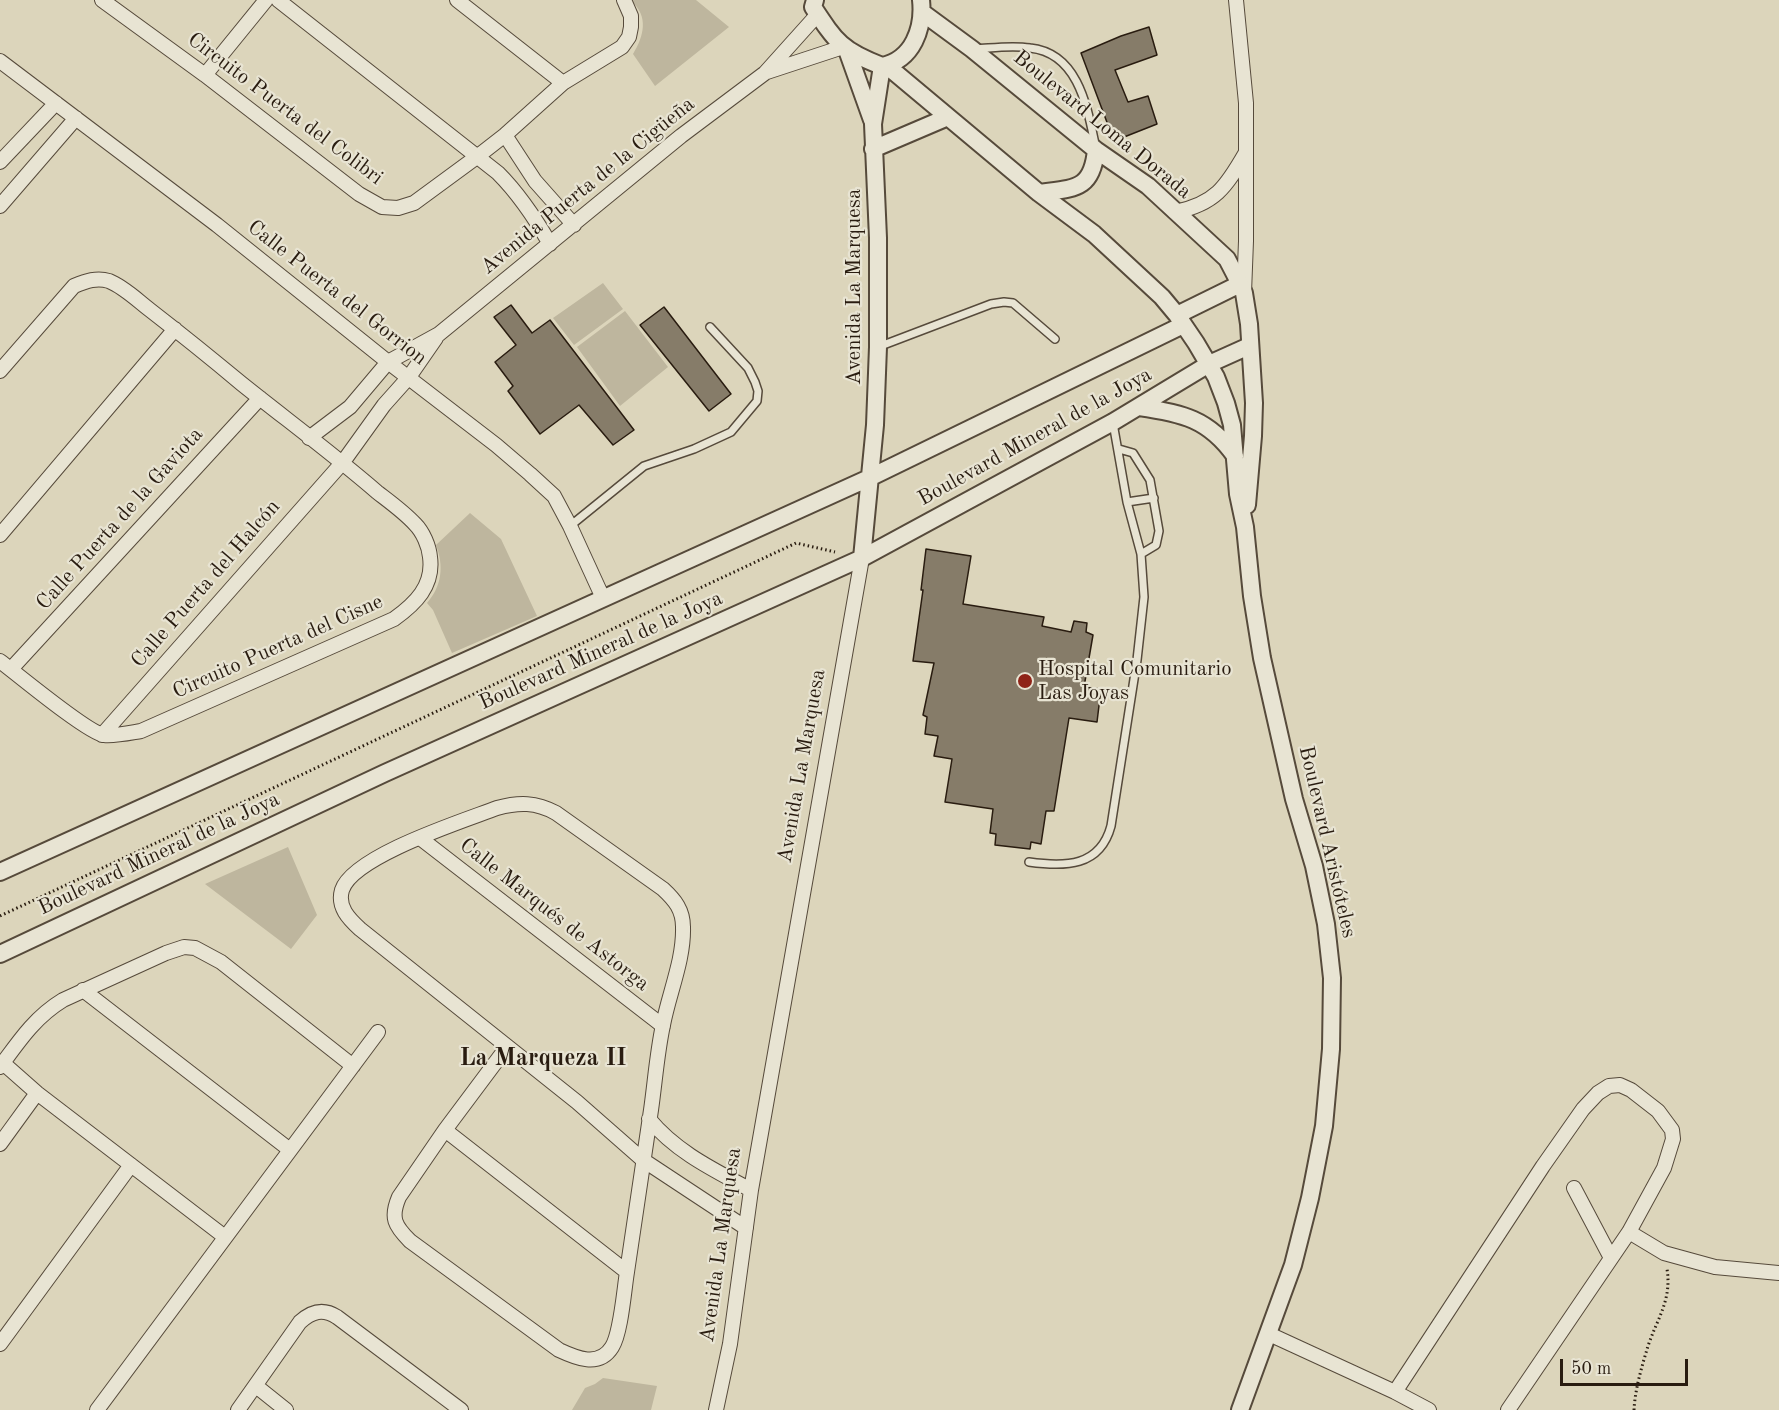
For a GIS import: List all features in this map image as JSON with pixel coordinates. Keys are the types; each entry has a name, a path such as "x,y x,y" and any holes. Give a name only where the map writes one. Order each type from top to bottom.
{"street":[{"name":"Circuito Puerta del Colibri","path":"102,0 205,75 360,194 382,207 398,208 414,203 478,156 505,135 563,82 622,47 629,37 631,15 624,0"},
{"path":"205,75 266,0"},
{"path":"278,0 478,156 513,188 550,244"},
{"path":"456,0 563,82"},
{"path":"1180,320 1242,288 1246,241 1246,103 1236,0"},
{"path":"812,5 828,31 845,48 884,66 1094,234 1162,297 1209,364 1249,346"},
{"name":"Avenida Puerta de la Cigüeña","path":"388,362 439,334 681,136 765,73 812,5"},
{"path":"884,66 901,57 913,45 920,30 922,7"},
{"name":"Boulevard Loma Dorada","path":"922,7 1096,150 1148,186 1227,259 1242,288 1249,324 1249,346"},
{"name":"Avenida Puerta de la Cigüeña","path":"765,73 845,48"},
{"name":"Avenida La Marquesa","path":"845,48 873,124"},
{"name":"Calle Puerta del Gorrion","path":"0,61 217,225 530,474 554,496 603,598"},
{"name":"Avenida La Marquesa","path":"716,1410 730,1344 750,1190 862,558 875,425 878,346 877,179 873,149 873,124 884,66"},
{"path":"0,162 56,103"},
{"path":"873,149 948,117"},
{"path":"0,206 76,118"},
{"path":"505,135 535,181 574,225"},
{"path":"1040,193 1080,185 1088,180 1094,168 1096,150"},
{"path":"1175,212 1195,208 1222,189 1246,152"},
{"name":"Circuito Puerta del Cisne","path":"0,371 74,286 97,279 109,281 175,329 309,438 343,462 416,525 425,540 430,556 430,574 425,590 414,605 394,619 141,731 102,735"},
{"name":"Boulevard Mineral de la Joya","path":"0,872 869,478 1180,320"},
{"path":"0,535 175,329"},
{"name":"Avenida Puerta de la Cigüeña","path":"409,377 439,334"},
{"name":"Boulevard Aristóteles","path":"1245,527 1254,403 1249,346"},
{"path":"309,438 350,407 388,362"},
{"name":"Boulevard Mineral de la Joya","path":"0,954 385,772 862,558 1113,422 1209,364"},
{"name":"Boulevard Aristóteles","path":"1209,364 1226,403 1232,425 1238,494 1245,527 1252,596 1262,658 1286,766 1314,866 1326,924 1332,978 1331,1049 1324,1126 1310,1198 1293,1265 1240,1410"},
{"path":"343,462 384,405 409,377"},
{"name":"Calle Puerta de la Gaviota","path":"6,665 260,398"},
{"path":"1139,407 1177,413 1193,419 1223,440 1235,456"},
{"name":"Calle Puerta del Halcón","path":"102,735 343,462"},
{"path":"6,665 82,723 102,735"},
{"path":"507,1047 445,1130 399,1197 394,1209 394,1218 399,1230 410,1241 559,1350 575,1358 590,1360 602,1357 612,1348 616,1334 627,1272 643,1160 663,1026 682,950 682,912 676,901 663,889 556,813 530,803 497,808 420,838 360,867 348,878 342,890 341,901 346,916 577,1102 643,1160 746,1228"},
{"name":"Calle Marqués de Astorga","path":"420,838 663,1026"},
{"path":"225,1237 2,1065 32,1024 48,1009 83,990 166,953 184,947 195,948 221,962 352,1066"},
{"path":"83,990 290,1150"},
{"path":"97,1410 378,1032"},
{"path":"1395,1392 1583,1109 1598,1093 1609,1086 1620,1085 1631,1090 1658,1111 1672,1130 1673,1139 1664,1168 1629,1232 1508,1410"},
{"path":"0,1144 37,1093"},
{"path":"649,1119 660,1133 689,1156 750,1190"},
{"path":"445,1130 627,1272"},
{"path":"0,1344 131,1165"},
{"path":"1574,1188 1611,1258"},
{"path":"1629,1232 1664,1253 1715,1267 1779,1273"},
{"path":"238,1410 300,1322 307,1315 321,1311 330,1312 338,1317 461,1410"},
{"path":"1269,1334 1429,1410"},
{"path":"256,1386 286,1410"}],"lane":[{"path":"972,49 1012,46 1033,48 1052,55 1067,68 1079,84 1088,110 1096,150"},
{"path":"878,346 991,304 1004,302 1013,303 1055,339"},
{"path":"570,526 644,466 731,432 757,401 755,382 748,368 710,327"},
{"path":"1029,862 1056,866 1093,856 1104,846 1108,838 1144,597 1142,554 1127,502 1113,422"},
{"path":"1119,449 1133,453 1144,467 1154,498 1159,531 1158,542 1142,554"},
{"path":"1127,502 1154,498"}],"path":[{"path":"0,916 796,543 862,558"},
{"path":"1634,1410 1634,1400 1648,1344 1662,1315 1666,1298 1668,1278 1664,1253"}],"shaded area":[{"path":"632,0 696,0 729,27 655,86 633,54 640,40 643,26 640,13"},
{"path":"603,283 623,309 574,345 553,318"},
{"path":"625,311 668,367 620,406 577,347"},
{"path":"470,513 501,539 537,616 452,653 433,610 427,603 439,583 441,568 436,545"},
{"path":"288,847 317,915 291,949 205,884"},
{"path":"603,1378 657,1386 651,1410 572,1410 585,1388"}],"building":[{"path":"1149,27 1157,55 1115,70 1128,102 1148,96 1157,124 1114,141 1081,53"},
{"path":"511,305 532,333 550,320 634,430 613,445 579,405 540,434 508,391 513,386 495,362 516,345 494,317"},
{"path":"664,307 731,394 709,411 640,325"},
{"path":"926,549 971,556 963,604 1044,617 1042,626 1071,632 1074,621 1087,623 1086,632 1093,635 1084,687 1101,689 1097,722 1069,718 1054,811 1046,811 1041,844 1031,842 1030,849 995,845 996,834 990,833 993,809 945,802 952,759 934,756 938,736 925,734 927,717 923,715 934,663 913,661"}],"place":[{"name":"Hospital Comunitario Las Joyas","path":"1025,681"}],"district":[{"name":"La Marqueza II","path":"543,1059"}]}
